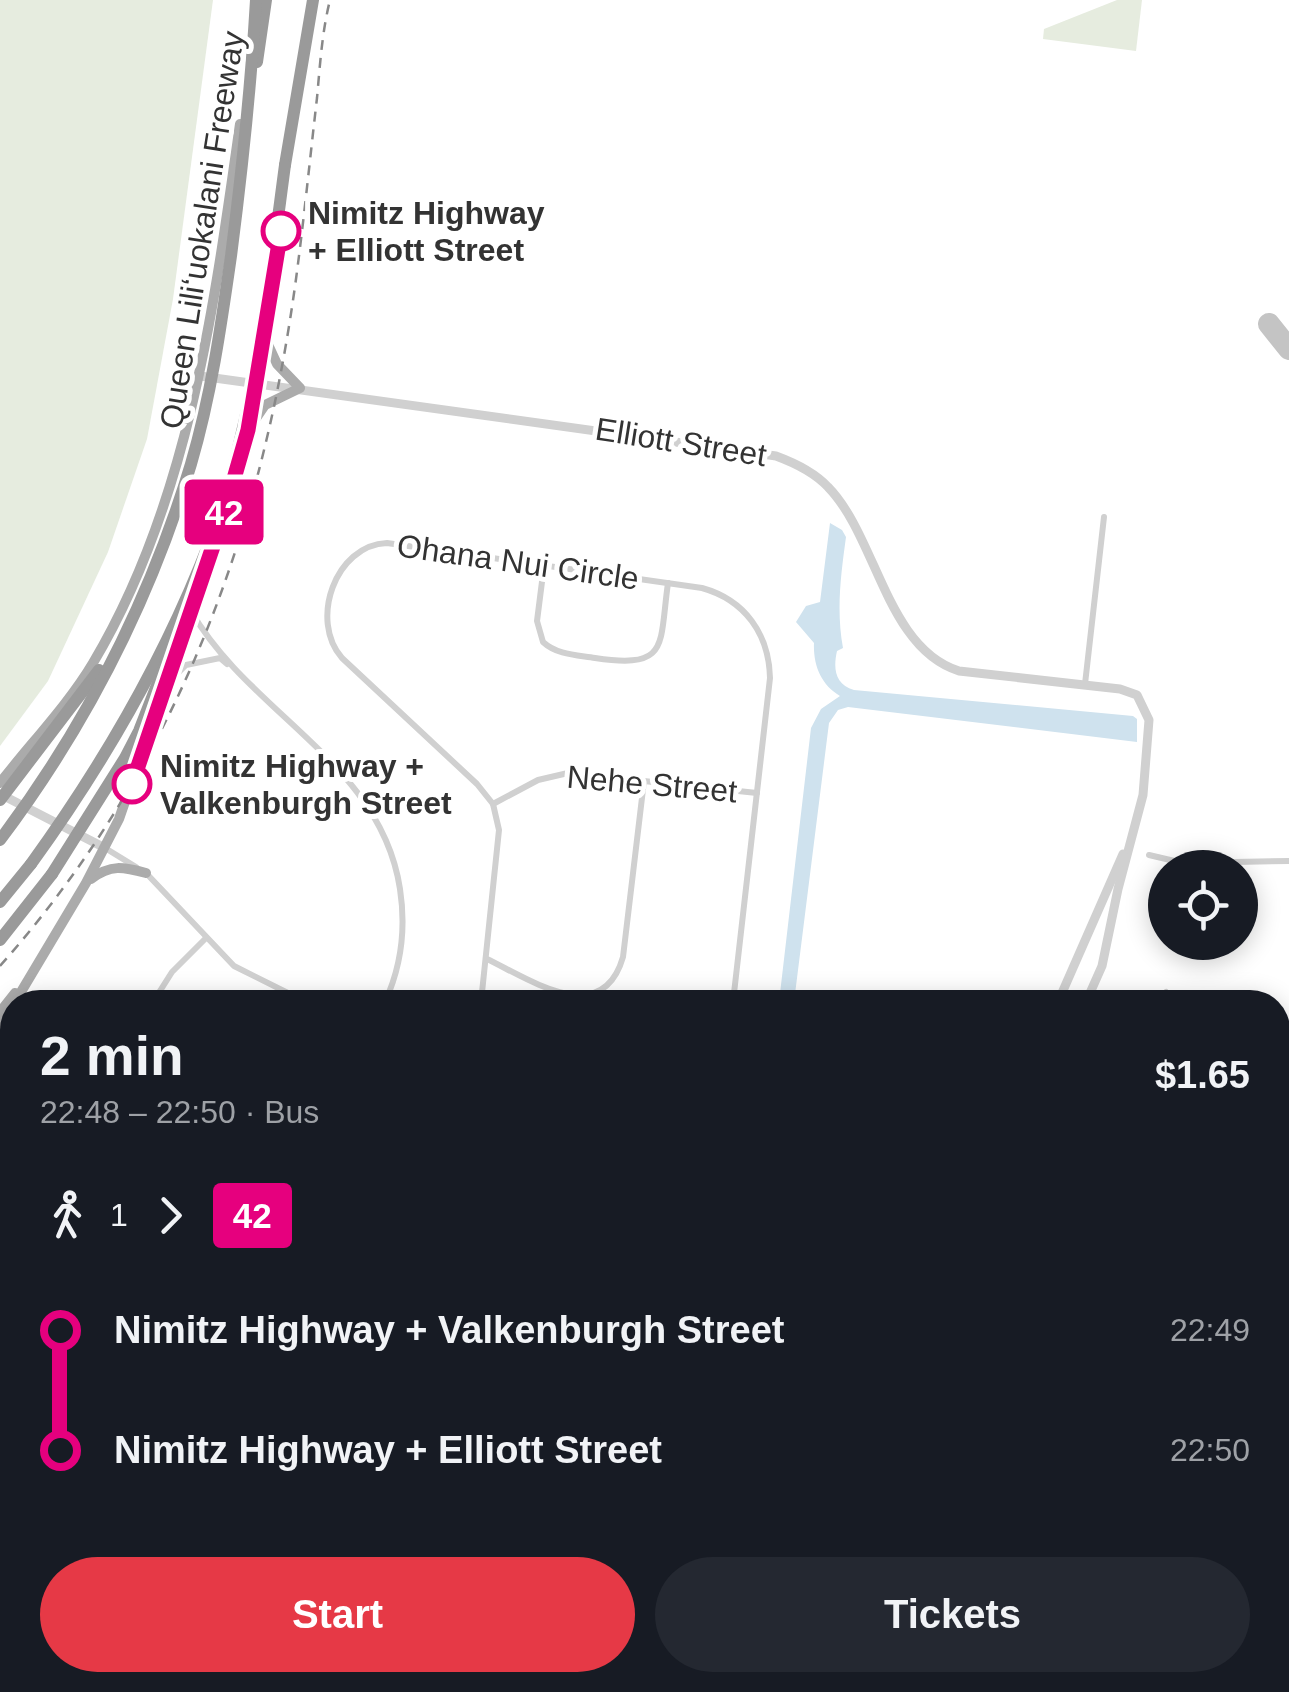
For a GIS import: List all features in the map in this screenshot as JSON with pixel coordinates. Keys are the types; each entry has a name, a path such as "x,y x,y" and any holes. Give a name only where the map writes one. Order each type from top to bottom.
{"highway":[{"name":"Queen Liliʻuokalani Freeway","path":"0,840 48,772 93,696 136,614 181,496 205,410 224,304 260,0"},
{"path":"0,940 52,874 140,731 201,565 246,413 310,0"},
{"path":"0,902 32,864 110,750 137,702 201,565"},
{"path":"0,797 92,681 136,614"}],"main road":[{"path":"0,783 92,666 135,584 172,474 200,376 260,0"},
{"path":"23,990 119,819 223,517 248,430 265,338 310,0"},
{"path":"248,430 265,406 300,388 277,364 265,338"},
{"path":"86,883 106,869 119,866 146,873"},
{"path":"17,990 47,952"}],"street":[{"name":"Elliott Street","path":"200,376 766,454 814,474 835,496 909,631 936,660 968,672 1131,692 1142,700 1149,731 1143,795 1128,846"},
{"path":"1085,684 1104,517"},
{"name":"Ohana Nui Circle","path":"493,804 478,784 337,653 328,634 327,614 342,566 352,555 386,543 702,588 725,596 744,611 764,642 770,678 734,990"},
{"path":"544,566 537,621 543,642 558,652 626,662 644,659 658,644 668,583"},
{"path":"190,610 202,630 240,673 354,785 387,840 403,908 398,966 389,990"},
{"path":"162,691 186,665 208,659 220,658 240,673"},
{"name":"Nehe Street","path":"493,804 558,774 756,793"},
{"path":"597,990 610,982 623,956 644,781"},
{"path":"0,797 146,873 234,966 282,990"},
{"path":"483,990 499,844 498,817 493,804"},
{"path":"1063,990 1128,846"},
{"path":"1091,990 1102,966 1128,846"},
{"path":"1258,862 1289,861"},
{"path":"160,990 206,938"},
{"path":"487,959 557,990"}],"shaded area":[{"path":"0,0 213,0 173,299 147,439 108,552 48,681 0,746"},
{"path":"1117,0 1142,0 1136,51 1043,39 1044,29"}],"water":[{"path":"830,523 846,537 840,606 843,648 837,651 835,664 843,684 854,690 1133,716 1137,719 1137,742 848,707 838,710 829,723 796,990 780,990 811,728 821,709 840,696 823,680 814,643 796,622 806,606 820,602"}],"taxiway":[{"path":"1269,324 1289,349"}],"railway":[{"path":"0,966 62,890 115,812 161,730 200,645 233,558 260,468 280,375 296,279 330,0"}],"bus line":[{"name":"42","path":"132,784 223,517 248,430 281,231"}],"place":[{"name":"Nimitz Highway + Elliott Street","path":"281,231"},
{"name":"Nimitz Highway + Valkenburgh Street","path":"132,784"}]}
